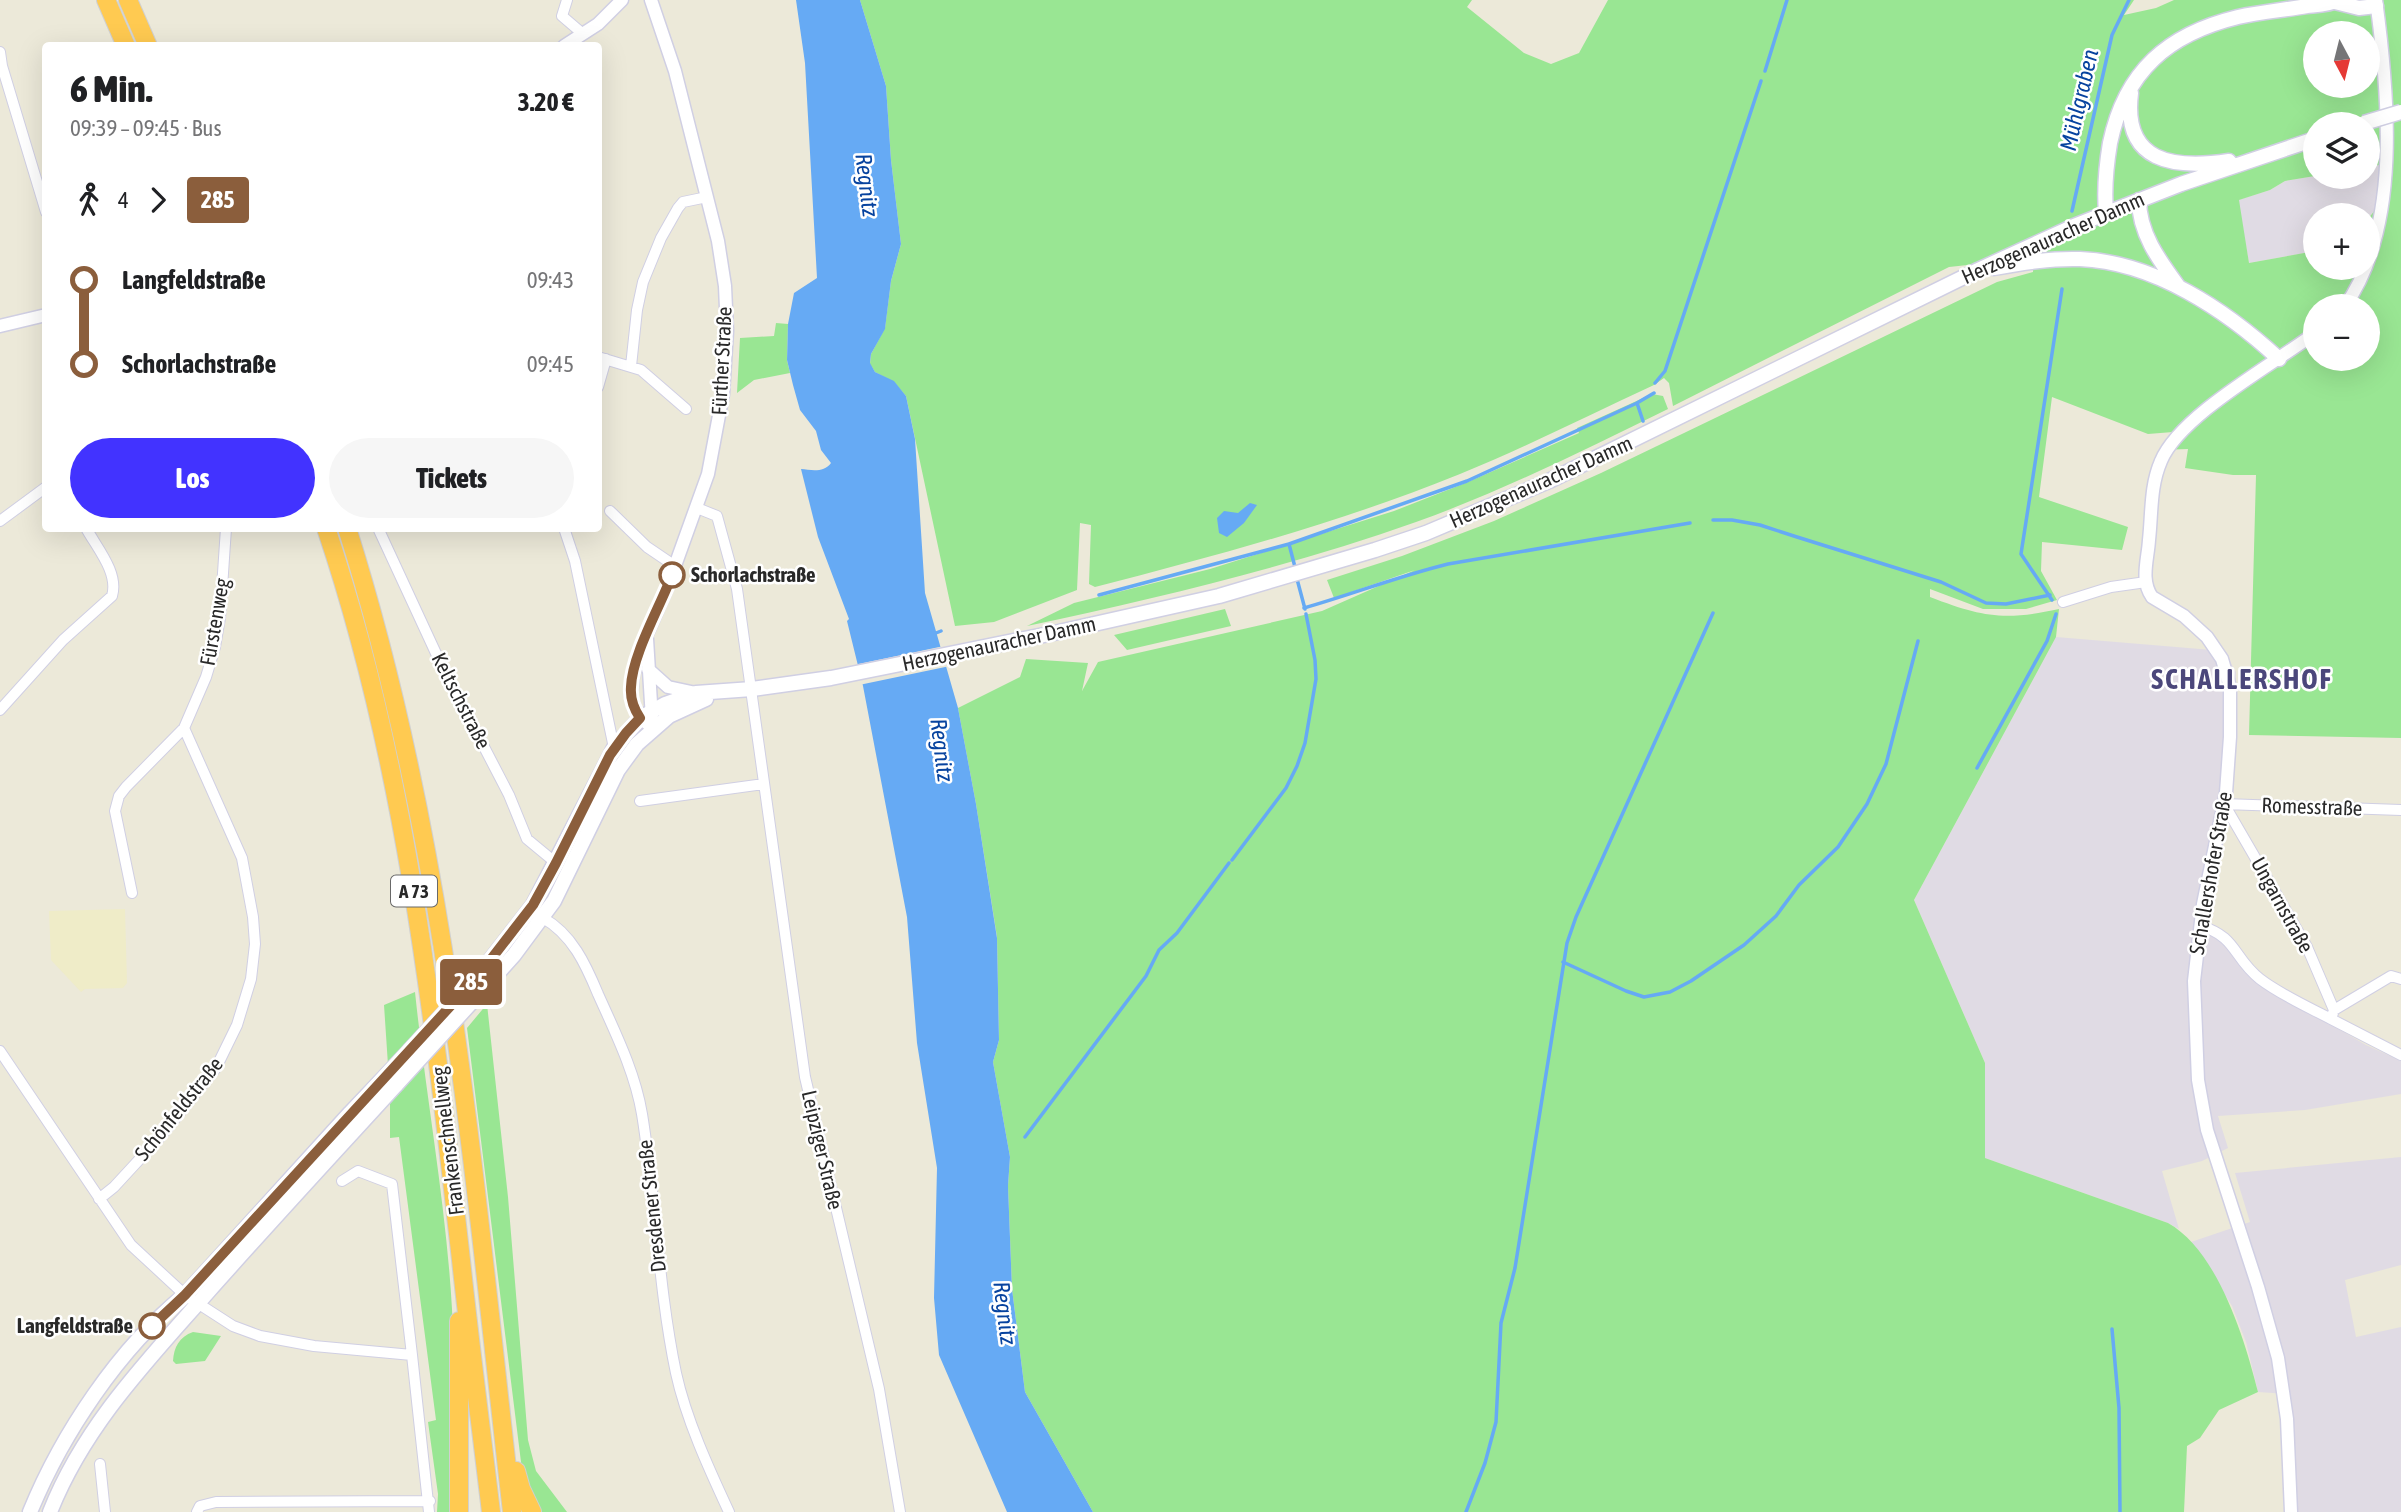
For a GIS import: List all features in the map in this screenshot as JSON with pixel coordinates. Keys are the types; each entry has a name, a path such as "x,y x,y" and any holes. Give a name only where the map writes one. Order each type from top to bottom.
{"highway":[{"path":"106,0 124,42"},
{"path":"128,0 146,42"},
{"name":"Frankenschnellweg","path":"327,532 387,748 406,845 429,990 491,1512"},
{"name":"Frankenschnellweg","path":"348,532 385,656 426,841 449,985 512,1512"},
{"path":"459,1512 461,1262"},
{"path":"501,1413 521,1489 532,1512"}],"main road":[{"path":"2106,212 2105,174 2120,107 2132,84 2154,57 2191,33 2238,17 2337,1 2358,8 2376,3"},
{"path":"2132,84 2131,123 2140,143 2155,156 2185,164 2261,156"},
{"path":"2380,119 2401,113"},
{"name":"Herzogenauracher Damm","path":"696,693 752,690 856,673 1219,596 1324,567 1438,528 1596,459 1978,270 2106,212 2303,143"},
{"path":"2139,200 2146,234 2163,266 2179,287"},
{"path":"1978,270 2052,259 2081,259 2124,267 2179,287 2235,321 2279,359"},
{"name":"Herzogenauracher Damm","path":"50,1512 79,1455 108,1408 154,1350 480,993 543,918 567,877 618,770 636,744 653,728 684,708 723,692"},
{"path":"30,1511 48,1472 86,1408 129,1352 168,1309 185,1295 478,976 533,905 614,748 646,715 696,693"}],"street":[{"path":"567,0 562,16 583,34"},
{"path":"570,42 598,23 622,0"},
{"name":"Fürther Straße","path":"651,0 675,71 707,197 723,274 727,341 716,439 708,474 636,663 631,687 633,704 646,715 653,728"},
{"path":"2353,294 2372,266 2385,230 2390,206 2393,151 2390,100 2376,3"},
{"path":"0,52 5,96 42,201"},
{"path":"631,366 639,299 649,263 683,202 707,197"},
{"path":"0,326 42,316"},
{"path":"2063,603 2111,587 2146,583 2152,491 2163,455 2178,436 2201,415 2303,342"},
{"path":"602,358 631,366 650,377 687,409"},
{"path":"0,521 42,490"},
{"name":"Leipziger Straße","path":"697,508 717,516 737,589 805,1077 879,1389 900,1512"},
{"path":"610,511 648,547 675,566"},
{"path":"0,710 62,640 112,596 115,587 113,576 88,532"},
{"name":"Fürstenweg","path":"132,893 115,811 119,796 184,728 206,677 215,647 226,532"},
{"name":"Keltschstraße","path":"380,532 440,662 509,795 527,839 556,863"},
{"path":"565,532 575,561 614,748"},
{"name":"Schallershofer Straße","path":"2146,583 2152,597 2184,616 2207,636 2227,671 2231,707 2224,804 2200,926 2194,1005 2200,1099 2207,1130 2278,1358 2287,1419 2291,1512"},
{"name":"Fürther Straße","path":"646,715 647,635"},
{"path":"648,668 668,687 696,693"},
{"name":"Schönfeldstraße","path":"99,1199 114,1187 161,1136 216,1068 237,1025 251,979 255,944 253,917 242,858 184,728"},
{"path":"640,801 764,785"},
{"name":"Romesstraße","path":"2224,804 2401,810"},
{"name":"Ungarnstraße","path":"2224,804 2307,947 2332,1015"},
{"name":"Dresdener Straße","path":"543,918 570,939 594,983 625,1054 642,1112 664,1311 677,1377 707,1463 729,1512"},
{"path":"2200,926 2220,933 2262,981 2332,1015 2401,1055"},
{"path":"2332,1015 2391,976 2401,979"},
{"path":"0,1051 131,1245 197,1304 233,1326 260,1336 314,1346 412,1355"},
{"path":"197,1512 200,1506 216,1502 430,1507 392,1184 358,1171 342,1181"},
{"path":"100,1464 105,1512"}],"shaded area":[{"path":"2303,178 2303,189 2377,189 2376,203 2303,203 2303,253 2249,263 2238,200 2270,190 2285,181"},
{"path":"2056,637 2224,651 2236,672 2232,791 2211,920 2212,936 2219,937 2260,984 2366,1045 2401,1061 2401,1094 2305,1110 2218,1116 2228,1148 2202,1161 2162,1171 2179,1229 1985,1158 1985,1063 1914,900"},
{"path":"125,909 127,983 123,988 85,989 81,992 51,960 49,911"},
{"path":"2401,1157 2401,1265 2345,1280 2356,1337 2401,1327 2401,1512 2293,1512 2287,1394 2258,1392 2246,1342 2232,1306 2191,1242 2250,1222 2235,1173"}],"green space":[{"path":"860,0 1472,0 1467,7 1524,53 1551,64 1579,53 1608,0 2134,0 2124,15 2156,8 2174,0 2401,0 2401,738 2249,735 2256,475 2233,475 2185,468 2188,449 2159,450 2173,432 2148,434 2052,397 2039,497 2128,527 2122,550 2042,542 2041,571 2057,600 2026,609 1983,609 1930,589 1930,597 1979,613 2008,616 2059,609 2056,637 1914,900 1985,1063 1985,1158 2168,1223 2186,1236 2201,1254 2227,1298 2258,1392 2219,1410 2200,1438 2187,1446 2184,1512 1093,1512 1025,1392 1012,1289 1008,1186 1010,1157 993,1062 999,1040 997,937 958,708 1020,677 1026,659 1088,663 1082,691 1098,662 1322,611 1415,570 1334,598 1327,580 1402,556 1494,521 1601,473 1997,282 2033,272 2033,258 1949,267 1673,406 1669,383 1664,378 1557,431 1460,474 1371,507 1234,550 1095,587 1089,584 1091,525 1080,523 1077,590 994,622 955,626 906,396 894,382 875,372 870,364 871,354 885,328 891,281 901,244 886,86","holes":["2303,112 2380,112 2380,189 2377,189 2376,203 2380,203 2380,280 2303,280 2303,253 2249,263 2239,200 2270,190 2285,181 2303,178"]},
{"path":"776,323 788,324 787,360 790,373 754,380 737,393 740,338 774,336"},
{"path":"1652,394 1663,396 1668,409 1512,483 1416,522 1223,580 1027,626 1074,603 1210,569 1394,511 1579,433 1577,428"},
{"path":"1225,609 1231,626 1127,650 1114,635"},
{"path":"415,992 445,1230 452,1309 451,1512 437,1512 438,1494 428,1422 436,1420 399,1137 390,1138 390,1085 217,1275 214,1272 271,1204 389,1080 384,1005"},
{"path":"487,1004 508,1197 528,1440 536,1471 567,1512 538,1512 522,1470 467,1028"},
{"path":"193,1332 221,1336 205,1361 176,1364 173,1361 178,1343"}],"water":[{"name":"Regnitz","path":"796,0 860,0 886,86 901,244 891,281 885,329 871,354 870,363 875,372 894,381 906,396 915,439 925,593 958,708 997,938 999,1040 993,1062 1010,1157 1008,1186 1012,1289 1025,1392 1093,1512 1007,1512 939,1355 934,1298 937,1168 917,1043 907,917 863,686 847,621 849,619 818,537 801,469 821,470 831,463 821,450 816,431 800,410 787,360 788,324 794,293 817,278 805,63"},
{"path":"1250,503 1257,505 1244,523 1227,537 1219,533 1217,518 1224,511 1238,513"}],"pier":[{"path":"944,646 950,666 859,685 854,665"}],"waterway":[{"path":"1765,71 1787,0"},
{"name":"Mühlgraben","path":"2072,211 2112,35 2129,0"},
{"path":"1655,383 1665,371 1761,81"},
{"path":"2052,600 2021,554 2062,289"},
{"path":"1637,403 1654,393"},
{"path":"1289,544 1467,481 1637,403 1643,421"},
{"path":"1713,520 1760,525 1941,582 1986,603 2006,604 2050,595"},
{"path":"1304,608 1448,564 1690,523"},
{"path":"1099,595 1289,544 1296,571"},
{"path":"1297,579 1305,609"},
{"path":"1466,1512 1485,1463 1496,1422 1501,1323 1515,1268 1567,943 1576,917 1713,613"},
{"path":"1232,860 1286,788 1305,743 1316,679 1306,614"},
{"path":"1977,768 2047,641 2056,614"},
{"path":"936,633 941,631"},
{"path":"1563,962 1644,997 1670,992 1744,945 1776,916 1799,885 1838,847 1867,804 1886,764 1918,641"},
{"path":"1025,1137 1146,976 1159,950 1177,933 1229,863"},
{"path":"2112,1329 2119,1408 2120,1512"}],"bus line":[{"name":"285","path":"152,1326 185,1295 478,976 533,905 614,748 640,718 631,696 633,675 640,650 672,575"}],"place":[{"name":"Schorlachstraße","path":"672,575"},
{"name":"Langfeldstraße","path":"152,1326"}],"district":[{"name":"SCHALLERSHOF","path":"2242,679"}]}
